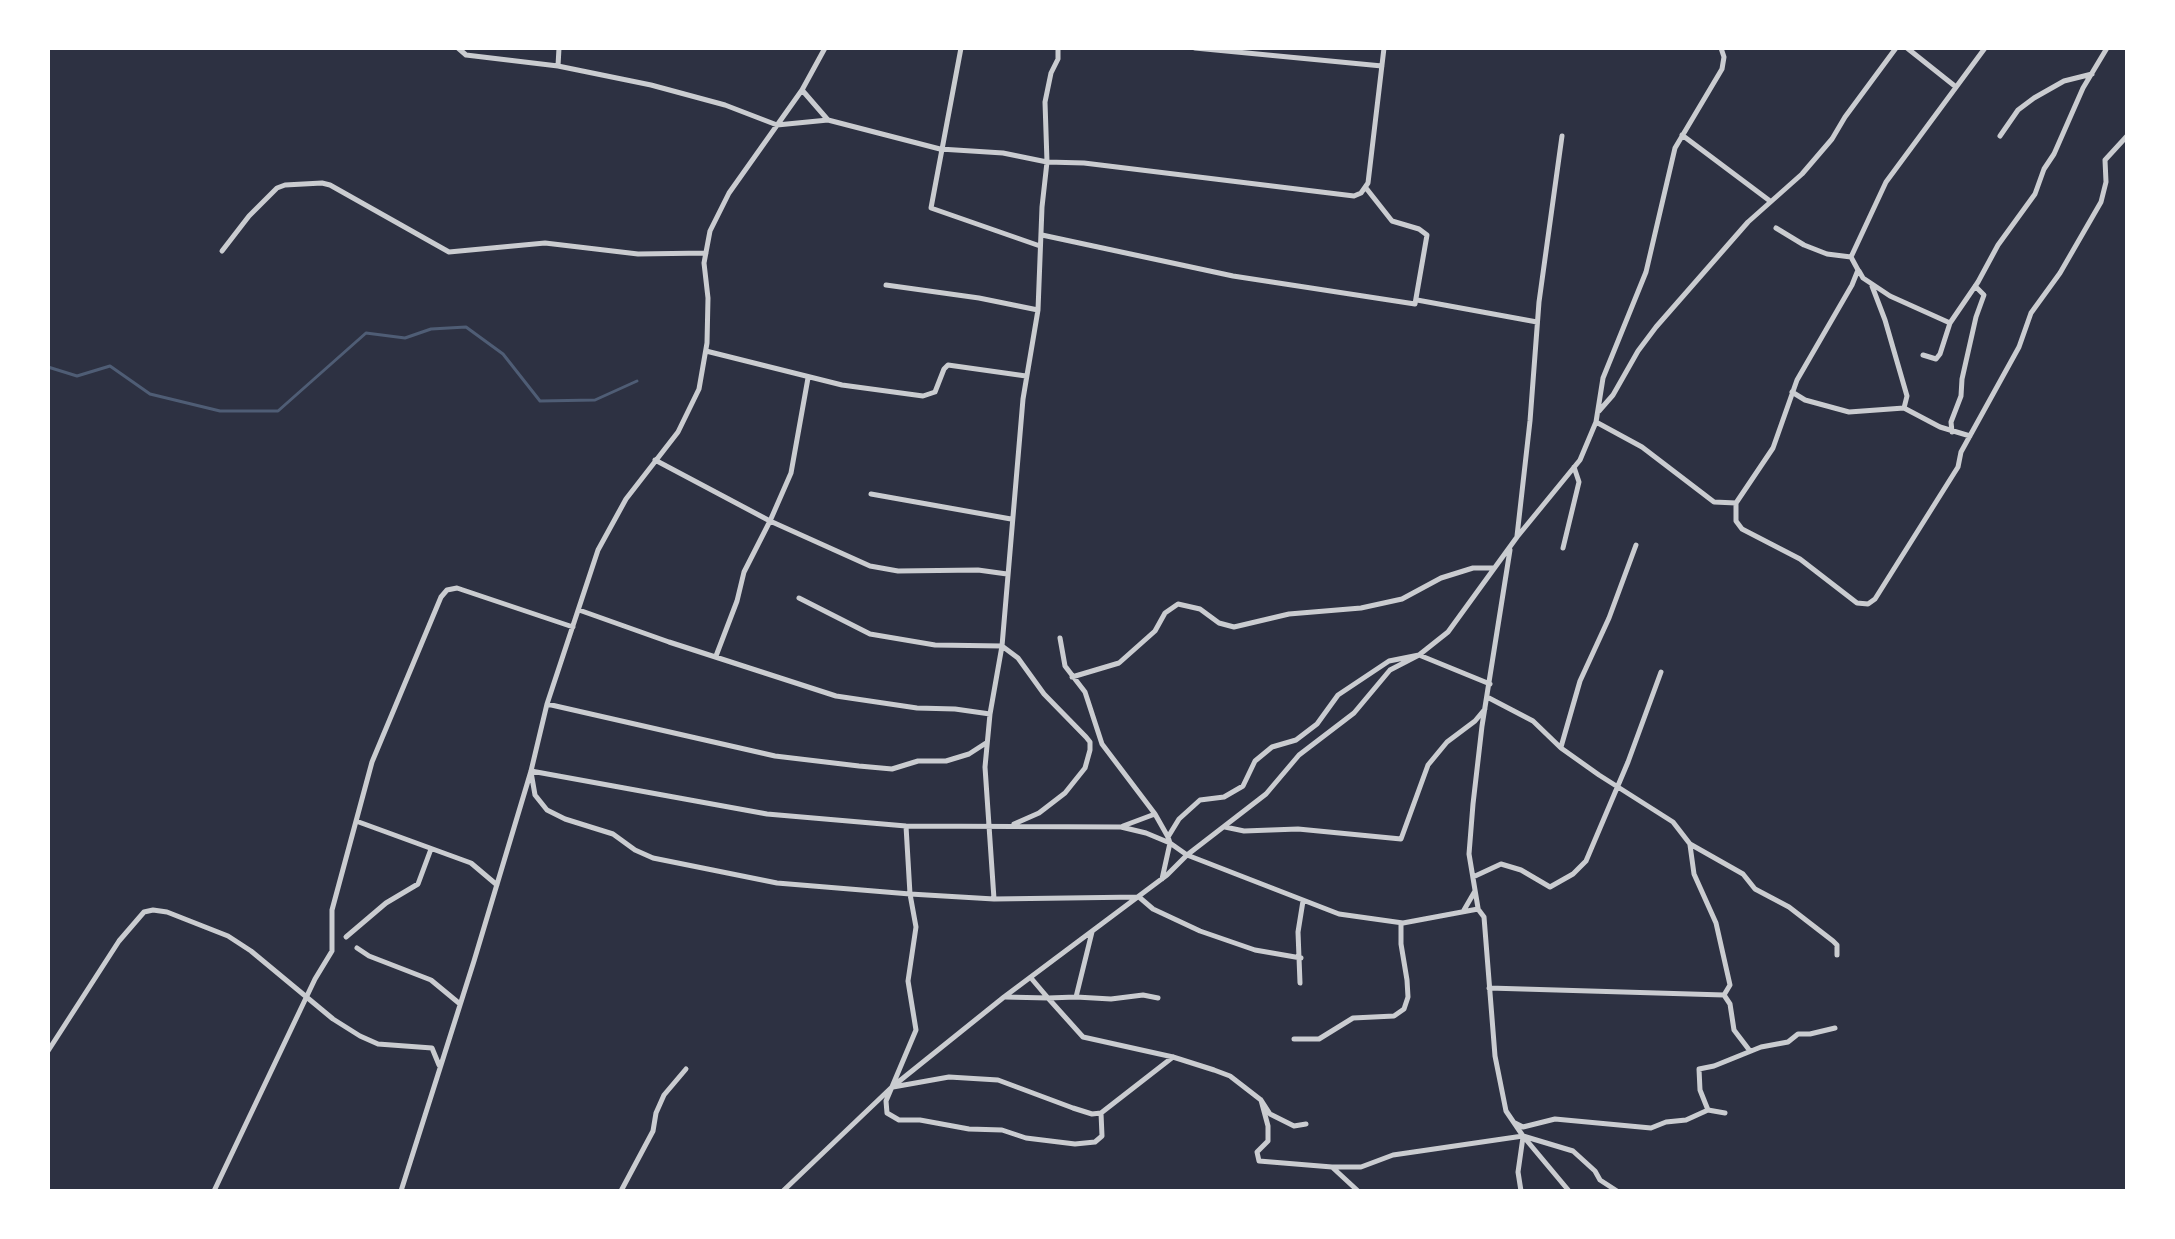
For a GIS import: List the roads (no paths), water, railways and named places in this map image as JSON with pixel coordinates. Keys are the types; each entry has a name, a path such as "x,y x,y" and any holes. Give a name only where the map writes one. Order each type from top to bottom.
{"street":[{"path":"458,48 466,55 558,66 626,79 698,97 777,125 828,120 940,149 1016,155 1047,162 1084,163 1354,196 1366,188"},
{"path":"558,66 559,48"},
{"path":"401,1191 497,885 531,771 547,704 598,550 611,523 678,432 690,411 703,373 708,307 706,253 710,231 729,193 802,90 825,48"},
{"path":"961,48 931,208 1040,246"},
{"path":"994,899 985,767 990,714 1002,646 1026,376 1038,310 1047,162 1045,102 1051,73 1058,59 1058,48"},
{"path":"1195,48 1382,66"},
{"path":"1042,235 1233,276 1411,305 1417,300 1427,235 1419,229 1392,221 1366,188 1384,48"},
{"path":"783,1191 892,1087 1004,997 1162,879 1187,855 1266,794 1299,755 1354,713 1390,670 1419,655 1448,632 1517,537 1574,467 1596,422 1603,378 1646,272 1670,163 1682,135 1722,69 1724,57 1721,48"},
{"path":"1599,411 1613,395 1656,327 1770,201 1802,174 1832,139 1896,48"},
{"path":"1907,48 1956,87"},
{"path":"1851,257 1886,182 1985,48"},
{"path":"1923,355 1936,359 1940,354 1950,323 1998,245 2035,194 2083,88 2107,48"},
{"path":"2000,136 2018,110 2034,98 2064,81 2093,74"},
{"path":"802,90 828,120"},
{"path":"1682,135 1770,201"},
{"path":"1517,537 1537,322 1562,136"},
{"path":"1858,270 1842,305 1792,392 1773,448 1736,503 1736,521 1742,529 1800,559 1857,603 1868,604 1875,599 1958,467 1961,452 2019,347 2031,313 2060,273 2101,202 2106,182 2105,160 2127,136"},
{"path":"222,251 249,216 277,188 322,183 449,252 545,243 638,254 706,253"},
{"path":"1776,228 1804,245 1827,254 1851,257"},
{"path":"1851,257 1863,278 1872,285 1950,323"},
{"path":"886,285 1038,310"},
{"path":"1872,285 1907,396 1904,408"},
{"path":"1952,432 1951,422 1961,396 1976,317 1984,295 1975,286"},
{"path":"1417,300 1537,322"},
{"path":"706,351 808,378 923,396 935,392 948,365 1026,376"},
{"path":"716,656 737,601 744,572 770,521 794,460 808,378"},
{"path":"1792,392 1805,400 1849,412 1904,408 1952,432 1970,436"},
{"path":"1596,422 1642,447 1714,502 1736,503"},
{"path":"655,460 770,521 849,558 885,570 978,570 1007,574"},
{"path":"1563,548 1579,482 1574,467"},
{"path":"871,494 1011,519"},
{"path":"1561,748 1584,672 1609,618 1636,545"},
{"path":"1510,549 1489,698 1482,726 1469,848 1478,909 1484,917 1488,988 1501,1093 1511,1122 1569,1191"},
{"path":"1072,677 1119,663 1155,631 1165,613 1178,604 1200,609 1219,623 1234,627 1289,614 1361,608 1402,599 1441,578 1473,568 1495,568"},
{"path":"214,1191 332,951 332,910 376,750 441,597 447,590 457,588 574,627"},
{"path":"799,598 860,630 885,638 935,645 1002,646 1018,658 1044,694 1090,742 1085,768 1065,793 1039,813 1007,827"},
{"path":"579,610 836,696 917,708 990,714"},
{"path":"1060,638 1065,666 1085,692 1102,744 1155,814 1169,840 1187,855 1339,914 1401,923 1478,909"},
{"path":"1162,879 1169,840 1179,819 1200,800 1224,797 1243,786 1255,761 1272,747 1296,740 1317,724 1338,695 1389,661 1419,655 1490,684"},
{"path":"1473,877 1501,864 1521,870 1550,887 1573,874 1586,861 1618,787 1661,672"},
{"path":"1489,698 1541,726 1561,748 1673,822 1690,844 1743,874 1762,894 1789,907 1833,941 1837,945 1837,955"},
{"path":"547,704 735,748 804,760 892,769 911,762 946,761 969,754 987,742"},
{"path":"1225,827 1244,831 1298,829 1401,839 1428,765 1447,742 1486,709"},
{"path":"531,771 741,811 906,826 1007,827 1049,824 1121,827 1169,840"},
{"path":"531,771 535,795 547,810 613,834 635,850 653,858 777,883 910,894 994,899 1139,897 1153,909 1200,931 1255,950 1301,958"},
{"path":"1121,827 1155,814"},
{"path":"356,821 475,865 497,885"},
{"path":"906,826 910,894 916,927 908,981 916,1030 886,1101 887,1113 899,1120 1002,1130 1026,1138 1075,1144 1095,1142 1102,1136 1101,1113"},
{"path":"1690,844 1694,874 1716,923 1730,985 1724,995"},
{"path":"346,937 386,903 418,884 431,849"},
{"path":"1464,911 1475,890"},
{"path":"1300,983 1298,932 1303,901"},
{"path":"48,1051 119,941 144,912 153,910 167,912 228,936 251,951 333,1019 378,1044 432,1048 439,1065"},
{"path":"1294,1039 1319,1039 1353,1018 1394,1016 1404,1009 1407,980 1401,923"},
{"path":"1076,997 1093,931"},
{"path":"357,948 369,956 431,980 460,1004"},
{"path":"1031,978 1083,1037 1173,1057 1230,1076 1261,1100 1270,1114 1294,1126 1306,1124"},
{"path":"1488,988 1724,995"},
{"path":"1004,997 1111,999 1143,995 1158,998"},
{"path":"1724,995 1730,1004 1734,1030 1750,1051"},
{"path":"1708,1110 1700,1090 1699,1069 1750,1051 1788,1042 1798,1034 1835,1028"},
{"path":"892,1087 949,1077 998,1080 1092,1114 1101,1113 1173,1057"},
{"path":"621,1191 653,1131 664,1095 686,1069"},
{"path":"1261,1100 1268,1126 1268,1141 1257,1152 1259,1161 1361,1167 1407,1152 1523,1136 1573,1151 1595,1171 1600,1180 1617,1191"},
{"path":"1511,1122 1523,1127 1555,1119 1651,1128 1666,1122 1686,1120 1708,1110 1725,1113"},
{"path":"1521,1191 1518,1172 1523,1136"},
{"path":"1332,1167 1358,1191"}],"waterway":[{"path":"48,367 77,376 110,366 150,394 220,411 278,411 366,333 405,338 431,329 466,327 503,354 540,401 595,400 637,381"}]}
